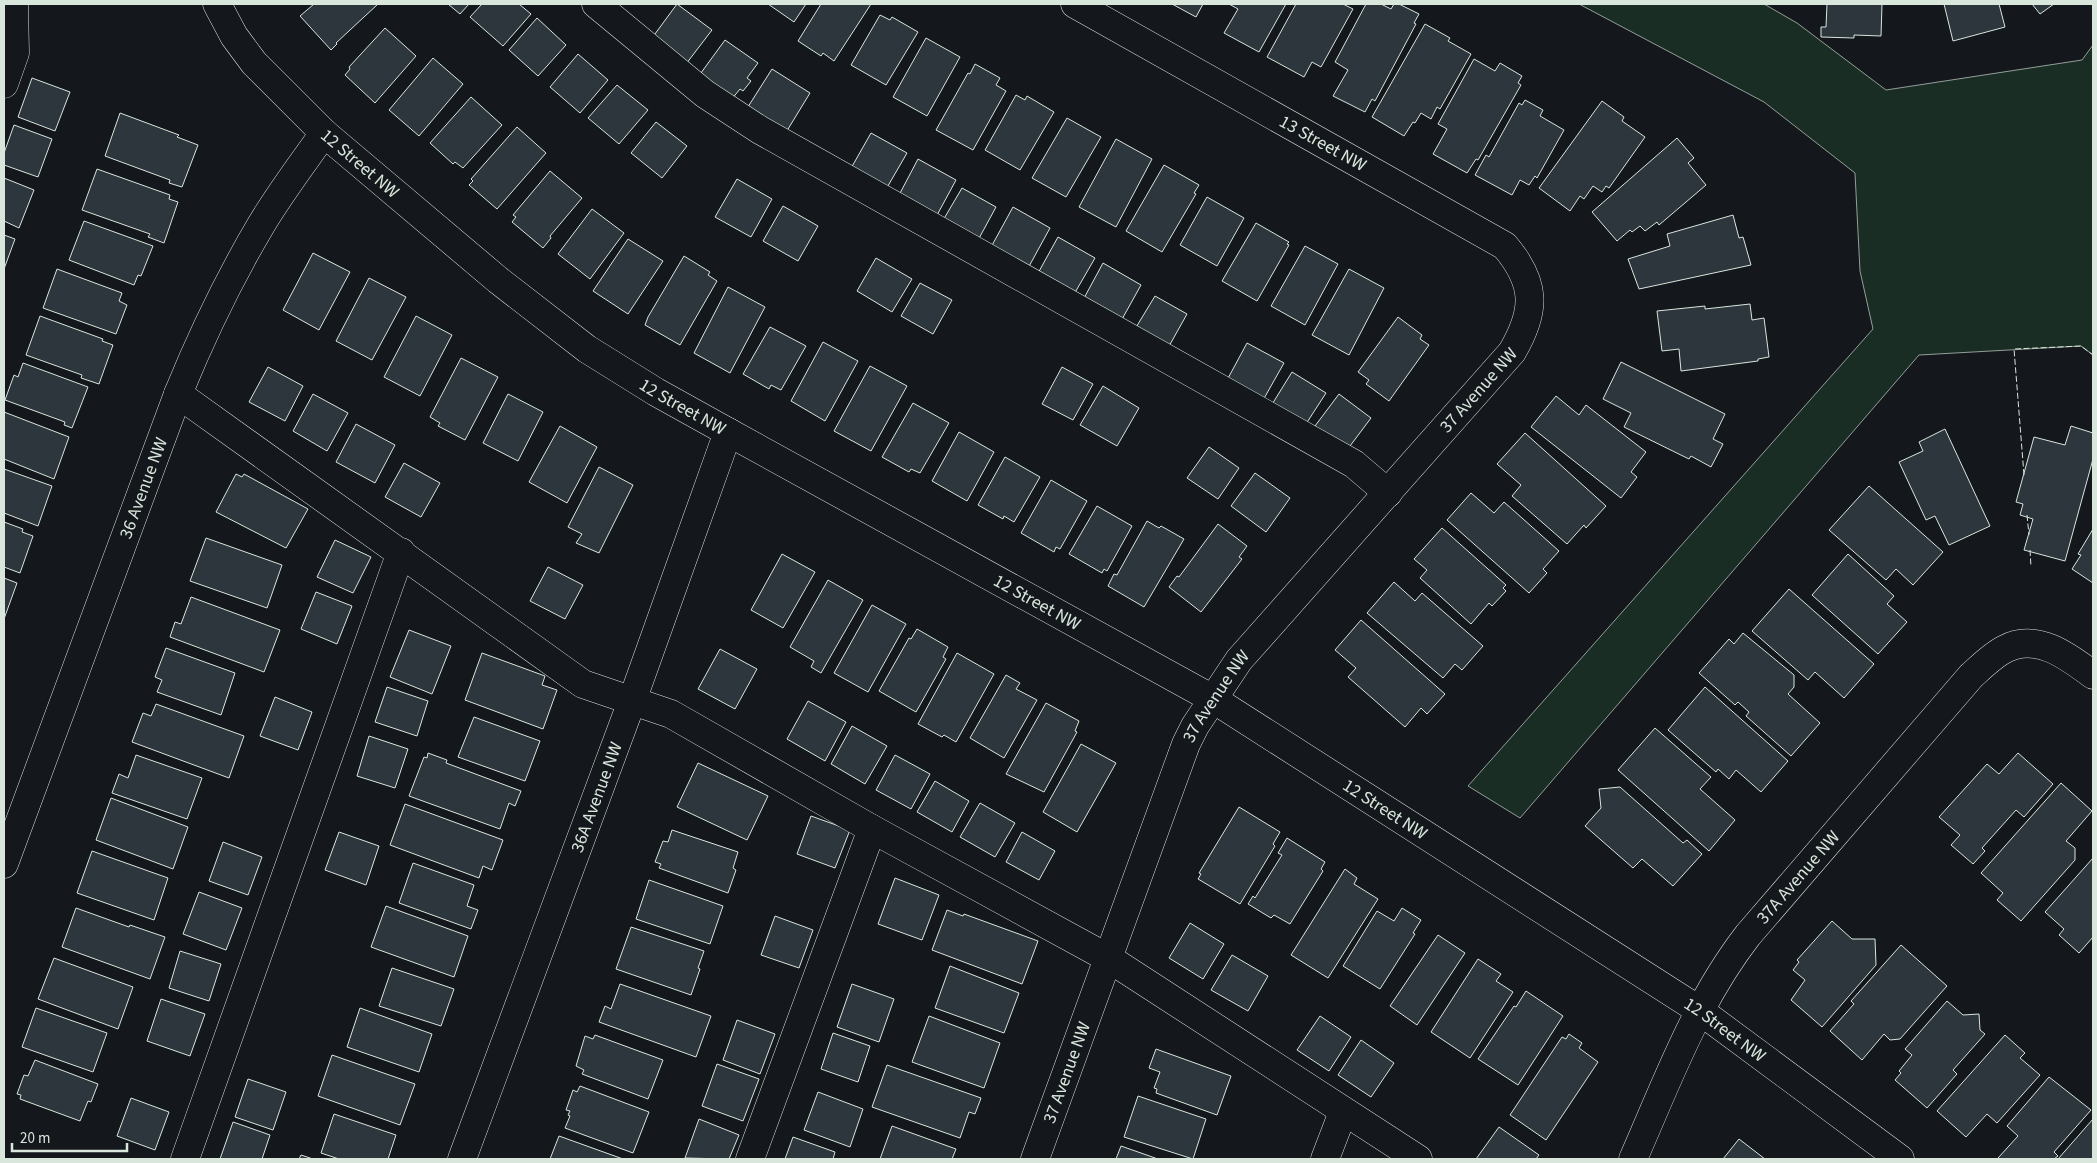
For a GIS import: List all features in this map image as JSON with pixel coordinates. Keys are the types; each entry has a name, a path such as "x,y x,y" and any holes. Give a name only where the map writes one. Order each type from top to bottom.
{"street":[{"path":"4,84 15,52 14,4"},
{"name":"12 Street NW","path":"217,4 234,36 254,62 324,133 498,280 587,349 656,392 1213,699 1699,1010 1900,1159"},
{"path":"596,4 705,94 760,130 1354,464 1388,493"},
{"name":"13 Street NW","path":"1075,4 1505,246 1518,262 1527,279 1530,294 1529,314"},
{"name":"36 Avenue NW","path":"4,864 178,394 202,336 231,278 262,223 324,133"},
{"name":"37 Avenue NW","path":"1035,1159 1186,744 1195,726 1240,660 1512,352 1523,334 1529,314"},
{"path":"178,394 583,684 671,714 872,829 1108,958 1418,1159"},
{"name":"36A Avenue NW","path":"462,1159 632,700 728,432"},
{"path":"185,1159 401,552"},
{"name":"37A Avenue NW","path":"1633,1159 1699,1010 1727,962 1748,935 1972,676 2005,648 2023,643 2057,650 2093,675"},
{"path":"750,1159 872,829"},
{"path":"1325,1159 1343,1112"}],"green space":[{"path":"1579,4 1764,4 1797,23 1886,90 2082,60 2093,45 2093,355 2081,346 1919,355 1520,818 1468,786 1873,329 1860,271 1855,173 1764,102"}],"building":[{"path":"314,4 378,4 336,43 331,50 300,16"},
{"path":"448,4 469,4 460,14"},
{"path":"482,4 519,4 531,14 503,46 470,17"},
{"path":"677,4 712,30 686,64 652,38"},
{"path":"768,4 806,4 794,22"},
{"path":"821,4 871,4 834,61 823,53 821,56 798,41"},
{"path":"1172,4 1203,4 1196,17"},
{"path":"1229,4 1286,4 1259,52 1224,33 1238,9"},
{"path":"1296,4 1343,4 1353,9 1321,67 1312,62 1304,77 1267,57"},
{"path":"1366,4 1381,4 1391,9 1394,4 1399,4 1419,14 1414,23 1416,24 1375,101 1372,99 1365,112 1333,96 1348,70 1335,62"},
{"path":"1827,4 1882,4 1881,36 1854,35 1854,38 1821,37 1821,27 1826,27"},
{"path":"1944,4 1999,4 2005,27 1953,41"},
{"path":"2032,4 2054,4 2040,14"},
{"path":"880,15 890,20 892,17 918,32 886,85 851,65"},
{"path":"537,18 566,45 538,76 509,50"},
{"path":"1425,24 1450,38 1448,41 1471,54 1440,109 1437,107 1431,119 1421,113 1404,136 1372,117"},
{"path":"385,28 416,56 375,103 345,75 350,69 349,67"},
{"path":"926,38 960,57 927,116 893,97"},
{"path":"725,40 758,63 747,78 751,81 743,91 740,89 731,100 698,77"},
{"path":"578,54 608,80 580,113 550,87"},
{"path":"433,58 463,84 419,136 389,110"},
{"path":"1474,59 1495,71 1500,63 1522,76 1518,83 1521,85 1478,160 1476,159 1467,173 1433,154 1447,129 1438,124"},
{"path":"975,64 1000,78 996,85 1006,91 973,150 936,130"},
{"path":"772,69 810,93 785,134 746,110"},
{"path":"32,78 70,92 55,131 18,117"},
{"path":"617,85 648,110 619,144 588,118"},
{"path":"1016,95 1025,100 1027,96 1054,112 1020,170 985,150"},
{"path":"471,97 502,125 463,168 455,162 453,164 430,143"},
{"path":"1525,100 1543,110 1540,116 1564,130 1537,178 1535,176 1529,185 1520,180 1512,195 1475,175 1486,155 1489,157 1519,103 1522,105"},
{"path":"1602,101 1624,117 1622,121 1645,137 1609,188 1606,186 1602,192 1593,186 1584,199 1580,196 1570,211 1539,188"},
{"path":"120,113 179,135 177,137 198,145 182,187 169,183 170,180 105,156"},
{"path":"1067,118 1101,137 1066,197 1032,178"},
{"path":"656,122 687,146 662,178 631,153"},
{"path":"14,125 52,139 38,177 4,165 4,153"},
{"path":"517,127 546,153 497,209 469,185 473,181 471,179"},
{"path":"871,133 907,153 885,191 850,170"},
{"path":"1677,138 1694,158 1688,163 1706,185 1659,225 1657,222 1645,231 1640,226 1632,232 1630,230 1617,241 1592,212"},
{"path":"1116,139 1152,159 1116,227 1079,207"},
{"path":"918,159 956,180 936,217 898,197"},
{"path":"1164,165 1199,185 1194,193 1196,194 1162,252 1126,231"},
{"path":"97,169 170,195 169,199 178,202 164,243 148,237 150,234 82,210"},
{"path":"550,171 582,198 550,236 551,238 543,248 512,222 516,217 513,215"},
{"path":"4,178 34,190 19,228 4,221"},
{"path":"737,179 772,199 751,237 715,217"},
{"path":"962,188 996,207 977,242 942,222"},
{"path":"1207,197 1244,218 1217,266 1180,245"},
{"path":"783,206 818,226 798,261 763,241"},
{"path":"1013,207 1050,228 1027,270 990,249"},
{"path":"592,209 624,233 590,279 558,254"},
{"path":"1733,215 1739,238 1743,237 1751,265 1639,289 1628,259 1670,246 1667,234"},
{"path":"84,221 153,246 141,276 138,275 134,285 69,260"},
{"path":"1256,223 1289,242 1257,301 1222,281"},
{"path":"4,235 15,239 4,269"},
{"path":"1058,237 1095,258 1073,296 1037,275"},
{"path":"628,239 663,261 628,314 593,291"},
{"path":"1305,246 1338,264 1305,325 1271,306"},
{"path":"313,253 350,272 319,330 283,310"},
{"path":"684,256 710,272 708,275 717,281 680,345 645,325"},
{"path":"876,258 912,279 892,312 857,291"},
{"path":"1103,263 1141,285 1121,321 1083,300"},
{"path":"57,269 122,293 119,301 127,305 116,334 43,308"},
{"path":"1349,269 1384,288 1349,355 1312,335"},
{"path":"369,278 406,297 372,360 336,341"},
{"path":"920,283 952,300 933,334 901,316"},
{"path":"728,287 765,307 730,373 694,353"},
{"path":"1155,296 1187,314 1168,348 1135,329"},
{"path":"1750,304 1752,320 1764,318 1769,357 1758,359 1758,361 1681,371 1679,349 1662,351 1657,311 1705,306 1705,309"},
{"path":"40,316 103,339 102,341 113,345 99,384 81,378 82,375 26,355"},
{"path":"416,316 452,335 420,396 384,377"},
{"path":"1398,317 1422,335 1420,339 1429,345 1389,401 1366,384 1369,380 1358,372"},
{"path":"770,327 806,346 781,390 771,385 769,389 743,374"},
{"path":"823,342 858,361 825,421 791,401"},
{"path":"1247,343 1284,363 1262,402 1226,382"},
{"path":"461,358 498,377 465,440 438,426 440,423 430,417"},
{"path":"1621,362 1725,414 1713,439 1723,444 1711,467 1691,456 1689,459 1624,427 1631,413 1603,399"},
{"path":"23,363 88,387 72,428 64,425 65,422 5,400 14,375 18,377"},
{"path":"870,366 907,386 871,451 834,431"},
{"path":"268,367 303,386 285,421 249,402"},
{"path":"1062,367 1093,384 1073,420 1042,404"},
{"path":"1292,372 1326,393 1304,427 1271,406"},
{"path":"1103,386 1139,408 1117,446 1080,425"},
{"path":"313,394 348,413 327,451 293,431"},
{"path":"508,394 543,412 518,461 483,443"},
{"path":"1339,394 1371,418 1347,450 1315,426"},
{"path":"1556,396 1579,415 1586,405 1646,452 1631,472 1637,477 1621,498 1531,427"},
{"path":"913,403 949,423 920,473 911,469 909,472 882,457"},
{"path":"4,412 69,437 54,479 4,459"},
{"path":"356,424 395,445 375,483 336,462"},
{"path":"560,426 597,447 567,503 529,482"},
{"path":"2071,426 2093,433 2093,459 2065,561 2024,550 2033,519 2020,515 2023,504 2016,502 2034,437 2065,445"},
{"path":"1945,429 1990,526 1949,545 1935,516 1926,520 1899,462 1923,451 1919,442"},
{"path":"959,432 994,452 967,501 932,481"},
{"path":"1525,433 1606,506 1586,528 1584,525 1567,544 1512,496 1521,485 1497,464"},
{"path":"1209,447 1239,468 1218,499 1187,478"},
{"path":"1005,457 1040,477 1014,522 1004,516 1003,519 978,505"},
{"path":"404,463 440,483 421,517 385,497"},
{"path":"599,467 633,485 599,553 576,543 582,534 568,527"},
{"path":"4,469 52,486 38,526 4,513"},
{"path":"1255,473 1290,498 1266,532 1231,506"},
{"path":"236,474 242,477 244,474 308,509 286,548 216,512"},
{"path":"1051,480 1087,501 1060,549 1056,547 1054,552 1021,533"},
{"path":"1869,486 1943,552 1913,585 1896,569 1886,580 1829,530"},
{"path":"1471,493 1494,513 1504,502 1559,551 1543,569 1547,573 1529,593 1447,520"},
{"path":"1097,506 1132,526 1107,571 1104,569 1102,573 1069,554"},
{"path":"1147,521 1159,528 1161,526 1184,539 1144,607 1108,586 1114,574 1117,575"},
{"path":"4,522 23,529 22,532 33,536 20,573 4,567"},
{"path":"1218,524 1247,546 1239,557 1242,559 1201,612 1169,587 1177,576 1179,577"},
{"path":"1442,528 1506,585 1503,588 1506,591 1492,606 1489,603 1471,624 1420,578 1427,570 1414,559"},
{"path":"2093,529 2093,583 2072,569 2081,555 2078,554"},
{"path":"206,538 282,565 267,608 190,581"},
{"path":"335,540 371,557 353,593 317,577"},
{"path":"782,554 815,572 783,628 751,610"},
{"path":"1848,554 1894,596 1887,604 1907,622 1878,654 1812,595"},
{"path":"548,567 583,585 565,619 530,601"},
{"path":"4,578 17,583 4,619"},
{"path":"828,580 863,600 821,673 811,667 814,661 790,647"},
{"path":"1394,582 1415,601 1422,593 1483,646 1462,670 1455,664 1443,678 1367,613"},
{"path":"1789,589 1874,664 1844,698 1815,672 1808,680 1752,631"},
{"path":"316,592 352,606 337,644 301,629"},
{"path":"191,597 280,630 264,672 170,637 175,622 181,624"},
{"path":"872,605 906,624 868,692 834,673"},
{"path":"1361,620 1445,694 1427,714 1421,708 1405,727 1348,677 1356,668 1335,650"},
{"path":"917,629 948,647 943,657 946,659 916,712 879,691 909,638 911,639"},
{"path":"409,630 451,646 432,694 390,677"},
{"path":"1743,633 1794,675 1794,687 1788,694 1820,723 1791,756 1746,716 1749,712 1738,702 1735,705 1699,673 1729,639 1734,644"},
{"path":"166,648 235,673 221,715 157,692 162,680 155,677"},
{"path":"720,649 757,669 735,709 698,689"},
{"path":"482,653 545,676 542,685 557,690 543,729 465,700"},
{"path":"957,653 994,674 956,742 918,724"},
{"path":"1006,675 1020,683 1016,689 1037,700 1004,758 970,738"},
{"path":"387,687 428,701 417,736 375,722"},
{"path":"1705,687 1788,761 1761,792 1736,770 1729,779 1718,769 1716,772 1668,730"},
{"path":"275,697 312,712 298,750 260,736"},
{"path":"808,701 846,722 825,761 787,739"},
{"path":"1046,703 1079,721 1075,731 1077,732 1044,792 1006,774"},
{"path":"156,704 244,736 229,778 132,742 143,713 151,716"},
{"path":"474,717 540,741 525,781 458,757"},
{"path":"852,726 887,746 865,784 831,764"},
{"path":"1655,728 1711,777 1700,789 1735,820 1709,851 1618,770"},
{"path":"369,736 408,749 395,788 357,776"},
{"path":"1081,744 1116,763 1077,832 1043,812"},
{"path":"428,753 447,760 446,763 521,791 515,806 509,803 500,829 409,796 424,757 427,758"},
{"path":"2018,753 2053,784 2024,817 2016,810 1982,848 1985,851 1973,864 1951,845 1960,835 1939,817 1987,764 1999,774"},
{"path":"136,755 202,778 187,819 112,793 119,774 128,778"},
{"path":"895,755 930,774 911,809 876,790"},
{"path":"698,763 768,796 747,840 677,807"},
{"path":"935,781 969,801 952,832 917,812"},
{"path":"2061,783 2092,811 2066,841 2075,848 2075,860 2021,921 1997,900 2003,893 1981,873"},
{"path":"1620,787 1683,843 1687,840 1702,854 1673,886 1642,859 1633,868 1585,826 1601,808 1599,789"},
{"path":"111,798 188,827 173,869 96,840"},
{"path":"980,803 1015,823 995,857 960,837"},
{"path":"405,804 503,840 492,870 483,866 479,878 390,845"},
{"path":"1239,807 1280,832 1273,844 1275,846 1240,904 1198,879 1201,874 1199,873"},
{"path":"811,816 850,830 835,868 797,854"},
{"path":"672,830 738,852 733,868 736,870 728,893 659,868 661,864 655,862 663,841 668,842"},
{"path":"339,832 379,846 366,885 325,870"},
{"path":"1022,832 1055,851 1039,880 1006,862"},
{"path":"1287,838 1325,862 1321,869 1323,871 1290,924 1274,915 1271,918 1248,904 1253,896 1255,898 1282,855 1278,853"},
{"path":"223,842 262,857 248,895 209,881"},
{"path":"92,851 168,878 154,920 77,893"},
{"path":"2093,858 2093,937 2079,953 2059,935 2064,929 2045,912"},
{"path":"413,863 474,885 467,906 478,910 471,929 399,903"},
{"path":"1345,869 1357,878 1354,884 1378,899 1328,978 1291,955"},
{"path":"895,878 939,895 922,940 878,924"},
{"path":"649,880 723,906 710,944 636,919"},
{"path":"199,892 242,908 226,950 183,934"},
{"path":"386,906 468,936 454,977 371,947"},
{"path":"76,908 129,927 130,925 165,937 150,979 62,947"},
{"path":"1402,908 1421,920 1413,933 1415,934 1380,989 1343,966 1377,911 1394,921"},
{"path":"947,910 963,916 964,914 1038,941 1022,984 932,950"},
{"path":"775,916 813,930 799,968 761,955"},
{"path":"1832,921 1852,939 1875,939 1876,965 1822,1027 1791,1000 1805,980 1793,970 1799,962 1797,960"},
{"path":"1190,923 1224,944 1203,979 1169,958"},
{"path":"631,927 704,951 691,995 616,969"},
{"path":"1438,935 1465,953 1417,1025 1390,1006"},
{"path":"1901,945 1947,986 1900,1039 1890,1040 1884,1034 1862,1060 1830,1031 1854,1004 1851,1001"},
{"path":"180,951 221,964 209,1001 169,988"},
{"path":"1232,955 1268,976 1248,1011 1211,990"},
{"path":"54,958 133,987 118,1029 38,999"},
{"path":"1478,959 1501,974 1496,981 1513,992 1470,1058 1431,1032"},
{"path":"950,966 1019,993 1004,1033 935,1008"},
{"path":"392,968 454,989 441,1026 379,1006"},
{"path":"620,984 711,1016 696,1057 599,1022 605,1006 611,1009"},
{"path":"852,984 894,999 879,1042 837,1027"},
{"path":"1526,991 1563,1016 1518,1085 1478,1059"},
{"path":"161,999 205,1014 190,1056 147,1041"},
{"path":"1947,1001 1963,1015 1979,1014 1980,1030 1985,1034 1953,1070 1957,1074 1927,1108 1895,1080 1901,1073 1899,1071 1912,1055 1905,1049"},
{"path":"36,1008 107,1033 93,1072 22,1047"},
{"path":"360,1008 432,1034 419,1072 347,1047"},
{"path":"929,1016 1000,1043 984,1088 912,1062"},
{"path":"1320,1016 1351,1037 1329,1071 1297,1050"},
{"path":"737,1020 775,1034 760,1074 723,1060"},
{"path":"833,1033 870,1046 858,1082 821,1069"},
{"path":"1569,1034 1582,1043 1579,1048 1598,1062 1546,1140 1510,1115 1562,1037 1566,1039"},
{"path":"595,1035 663,1060 648,1099 582,1074 584,1070 576,1066 585,1036 593,1039"},
{"path":"2005,1035 2025,1053 2020,1058 2040,1075 1997,1123 1987,1114 1966,1137 1937,1111"},
{"path":"1361,1040 1394,1063 1371,1097 1338,1075"},
{"path":"1156,1049 1231,1076 1217,1115 1156,1093 1157,1089 1154,1088 1160,1072 1149,1068"},
{"path":"332,1055 415,1084 400,1125 318,1096"},
{"path":"35,1060 98,1084 91,1102 88,1101 80,1121 20,1099 21,1095 17,1094 24,1075 28,1076"},
{"path":"717,1064 759,1079 743,1121 702,1106"},
{"path":"887,1065 981,1098 975,1114 969,1112 960,1138 872,1107"},
{"path":"2049,1077 2091,1110 2054,1152 2058,1156 2054,1159 1999,1159 2018,1136 2007,1126"},
{"path":"248,1079 286,1092 273,1130 235,1117"},
{"path":"580,1086 649,1112 633,1153 565,1128 570,1116 568,1115 570,1111 566,1110 573,1090 577,1092"},
{"path":"818,1092 863,1109 850,1147 804,1130"},
{"path":"1138,1096 1206,1119 1193,1159 1124,1137"},
{"path":"131,1098 169,1112 155,1150 117,1136"},
{"path":"334,1114 396,1135 388,1159 339,1159 321,1153"},
{"path":"699,1119 739,1135 729,1159 685,1158"},
{"path":"2093,1119 2093,1159 2058,1159"},
{"path":"233,1122 270,1135 262,1159 220,1159"},
{"path":"892,1126 956,1149 952,1159 880,1159"},
{"path":"1499,1127 1539,1155 1536,1159 1476,1159"},
{"path":"559,1136 623,1159 550,1159"},
{"path":"793,1137 835,1152 833,1159 785,1159"},
{"path":"1739,1139 1765,1159 1723,1159"},
{"path":"1121,1146 1158,1159 1116,1159"},
{"path":"301,1155 313,1159 299,1159"}],"fence":[{"path":"2024,475 2014,349 2081,346 2093,355"},
{"path":"2027,515 2029,535"},
{"path":"2030,550 2031,567"}]}
